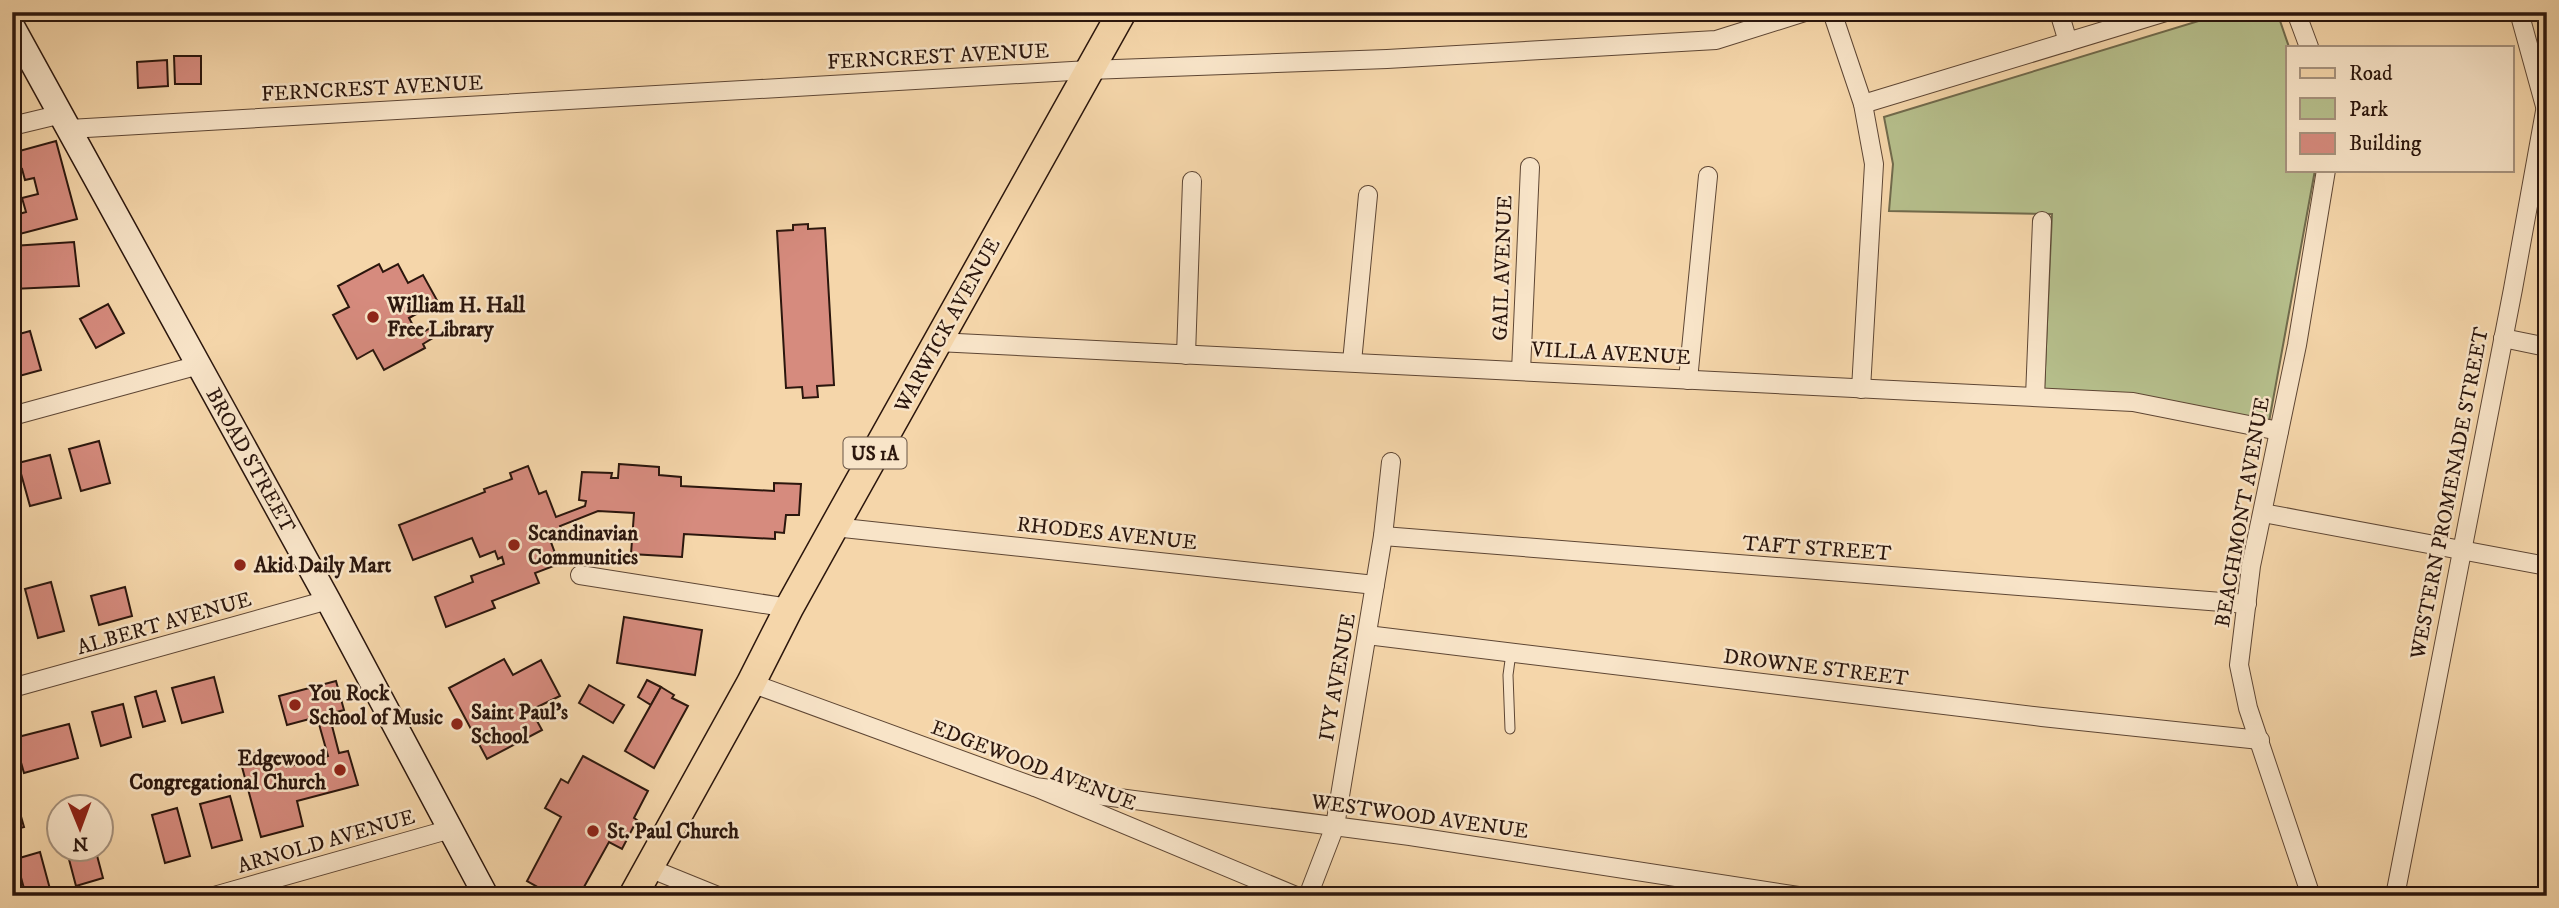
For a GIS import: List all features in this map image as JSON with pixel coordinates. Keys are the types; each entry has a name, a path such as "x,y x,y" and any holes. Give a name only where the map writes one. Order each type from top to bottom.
{"main road":[{"name":"WARWICK AVENUE","path":"633,896 751,684 789,608 1122,12"},
{"name":"BROAD STREET","path":"12,26 328,600 486,896"}],"street":[{"name":"FERNCREST AVENUE","path":"12,126 1089,70 1387,59 1716,40 1805,12"},
{"path":"1832,12 1863,104 1874,164 1861,389"},
{"path":"2059,12 2068,42"},
{"path":"1863,104 2166,12"},
{"path":"2296,12 2309,46"},
{"path":"2519,12 2546,103"},
{"name":"WESTERN PROMENADE STREET","path":"2395,896 2546,103"},
{"name":"GAIL AVENUE","path":"1521,371 1530,167"},
{"name":"BEACHMONT AVENUE","path":"2311,896 2248,708 2239,665 2251,566 2297,345 2326,172"},
{"path":"1688,380 1708,176"},
{"path":"1186,355 1192,181"},
{"path":"1352,362 1368,195"},
{"path":"2035,397 2042,221"},
{"path":"2503,338 2547,347"},
{"name":"VILLA AVENUE","path":"937,342 2133,402 2279,431"},
{"path":"12,416 199,365"},
{"name":"IVY AVENUE","path":"1308,896 1335,826 1383,536 1391,462"},
{"path":"2263,513 2547,566"},
{"name":"RHODES AVENUE","path":"834,527 1375,585"},
{"name":"TAFT STREET","path":"1383,536 2246,604"},
{"path":"580,575 789,608"},
{"name":"ALBERT AVENUE","path":"12,688 328,600"},
{"name":"DROWNE STREET","path":"1367,635 2042,717 2260,740"},
{"name":"EDGEWOOD AVENUE","path":"751,684 1035,787 1296,896"},
{"name":"WESTWOOD AVENUE","path":"1035,787 1335,826 1798,896"},
{"name":"ARNOLD AVENUE","path":"214,896 451,829"},
{"path":"649,868 719,896"}],"lane":[{"path":"1510,729 1508,675 1511,653"}],"green space":[{"path":"2228,12 2277,12 2289,46 2286,46 2286,172 2315,172 2269,422 2044,390 2052,214 1889,211 1893,164 1884,117"}],"building":[{"path":"174,56 201,56 201,84 175,84"},
{"path":"167,60 168,86 138,88 137,62"},
{"path":"56,141 77,219 12,236 12,216 26,212 22,198 38,194 34,178 25,180 22,169 12,171 12,153"},
{"path":"808,224 808,229 825,228 834,385 817,386 818,397 803,398 802,387 786,388 777,231 793,230 793,225"},
{"path":"74,242 79,286 12,289 12,246"},
{"name":"William H. Hall Free Library","path":"379,264 383,272 398,264 408,283 423,275 438,302 409,318 418,335 432,327 436,336 423,344 425,348 384,370 373,350 357,359 333,315 349,307 338,286"},
{"path":"108,304 124,333 96,348 80,319"},
{"path":"30,331 41,370 12,378 12,336"},
{"path":"99,441 110,483 81,491 69,449"},
{"path":"50,455 61,498 30,506 18,463"},
{"name":"Scandinavian Communities","path":"619,464 659,467 659,475 681,477 681,486 774,491 774,483 801,484 799,515 786,515 784,533 775,532 775,539 684,534 682,557 631,554 634,513 598,511 560,526 561,529 548,534 559,564 535,573 539,583 492,601 495,608 446,627 435,597 473,582 471,576 504,564 502,557 498,559 495,551 480,557 472,538 413,560 399,525 485,492 484,489 512,479 510,473 528,466 539,494 546,491 556,517 585,506 586,501 579,500 582,472 612,473 611,478 618,478"},
{"path":"51,582 64,631 38,638 25,589"},
{"path":"125,587 132,616 99,625 91,596"},
{"path":"624,617 702,630 695,675 617,663"},
{"path":"504,659 513,675 541,660 560,696 531,710 542,730 487,759 449,688"},
{"path":"214,677 223,712 182,723 172,688"},
{"path":"647,680 661,687 651,705 638,697"},
{"path":"336,681 344,710 329,714 339,753 348,751 358,785 297,801 303,826 261,837 242,767 249,765 247,756 256,753 258,763 285,756 287,767 328,756 317,717 287,725 279,696"},
{"path":"589,685 624,705 613,723 579,703"},
{"path":"661,687 674,695 672,698 688,706 654,768 625,751"},
{"path":"156,691 165,721 143,727 135,697"},
{"path":"123,704 131,737 101,746 92,712"},
{"path":"69,724 78,758 24,773 14,738"},
{"name":"St. Paul Church","path":"583,756 648,791 622,849 609,842 579,896 554,896 527,881 561,817 545,808 561,779 568,783"},
{"path":"12,792 24,827 12,830"},
{"path":"230,796 242,840 212,848 200,804"},
{"path":"177,808 190,856 165,863 152,815"},
{"path":"40,852 50,889 26,896 16,859"},
{"path":"70,862 99,862 103,878 76,886"}],"place":[{"name":"William H. Hall Free Library","path":"373,317"},
{"name":"Scandinavian Communities","path":"514,545"},
{"name":"Akid Daily Mart","path":"240,565"},
{"name":"You Rock School of Music","path":"295,705"},
{"name":"Saint Paul's School","path":"457,724"},
{"name":"Edgewood Congregational Church","path":"340,770"},
{"name":"St. Paul Church","path":"593,831"}]}
